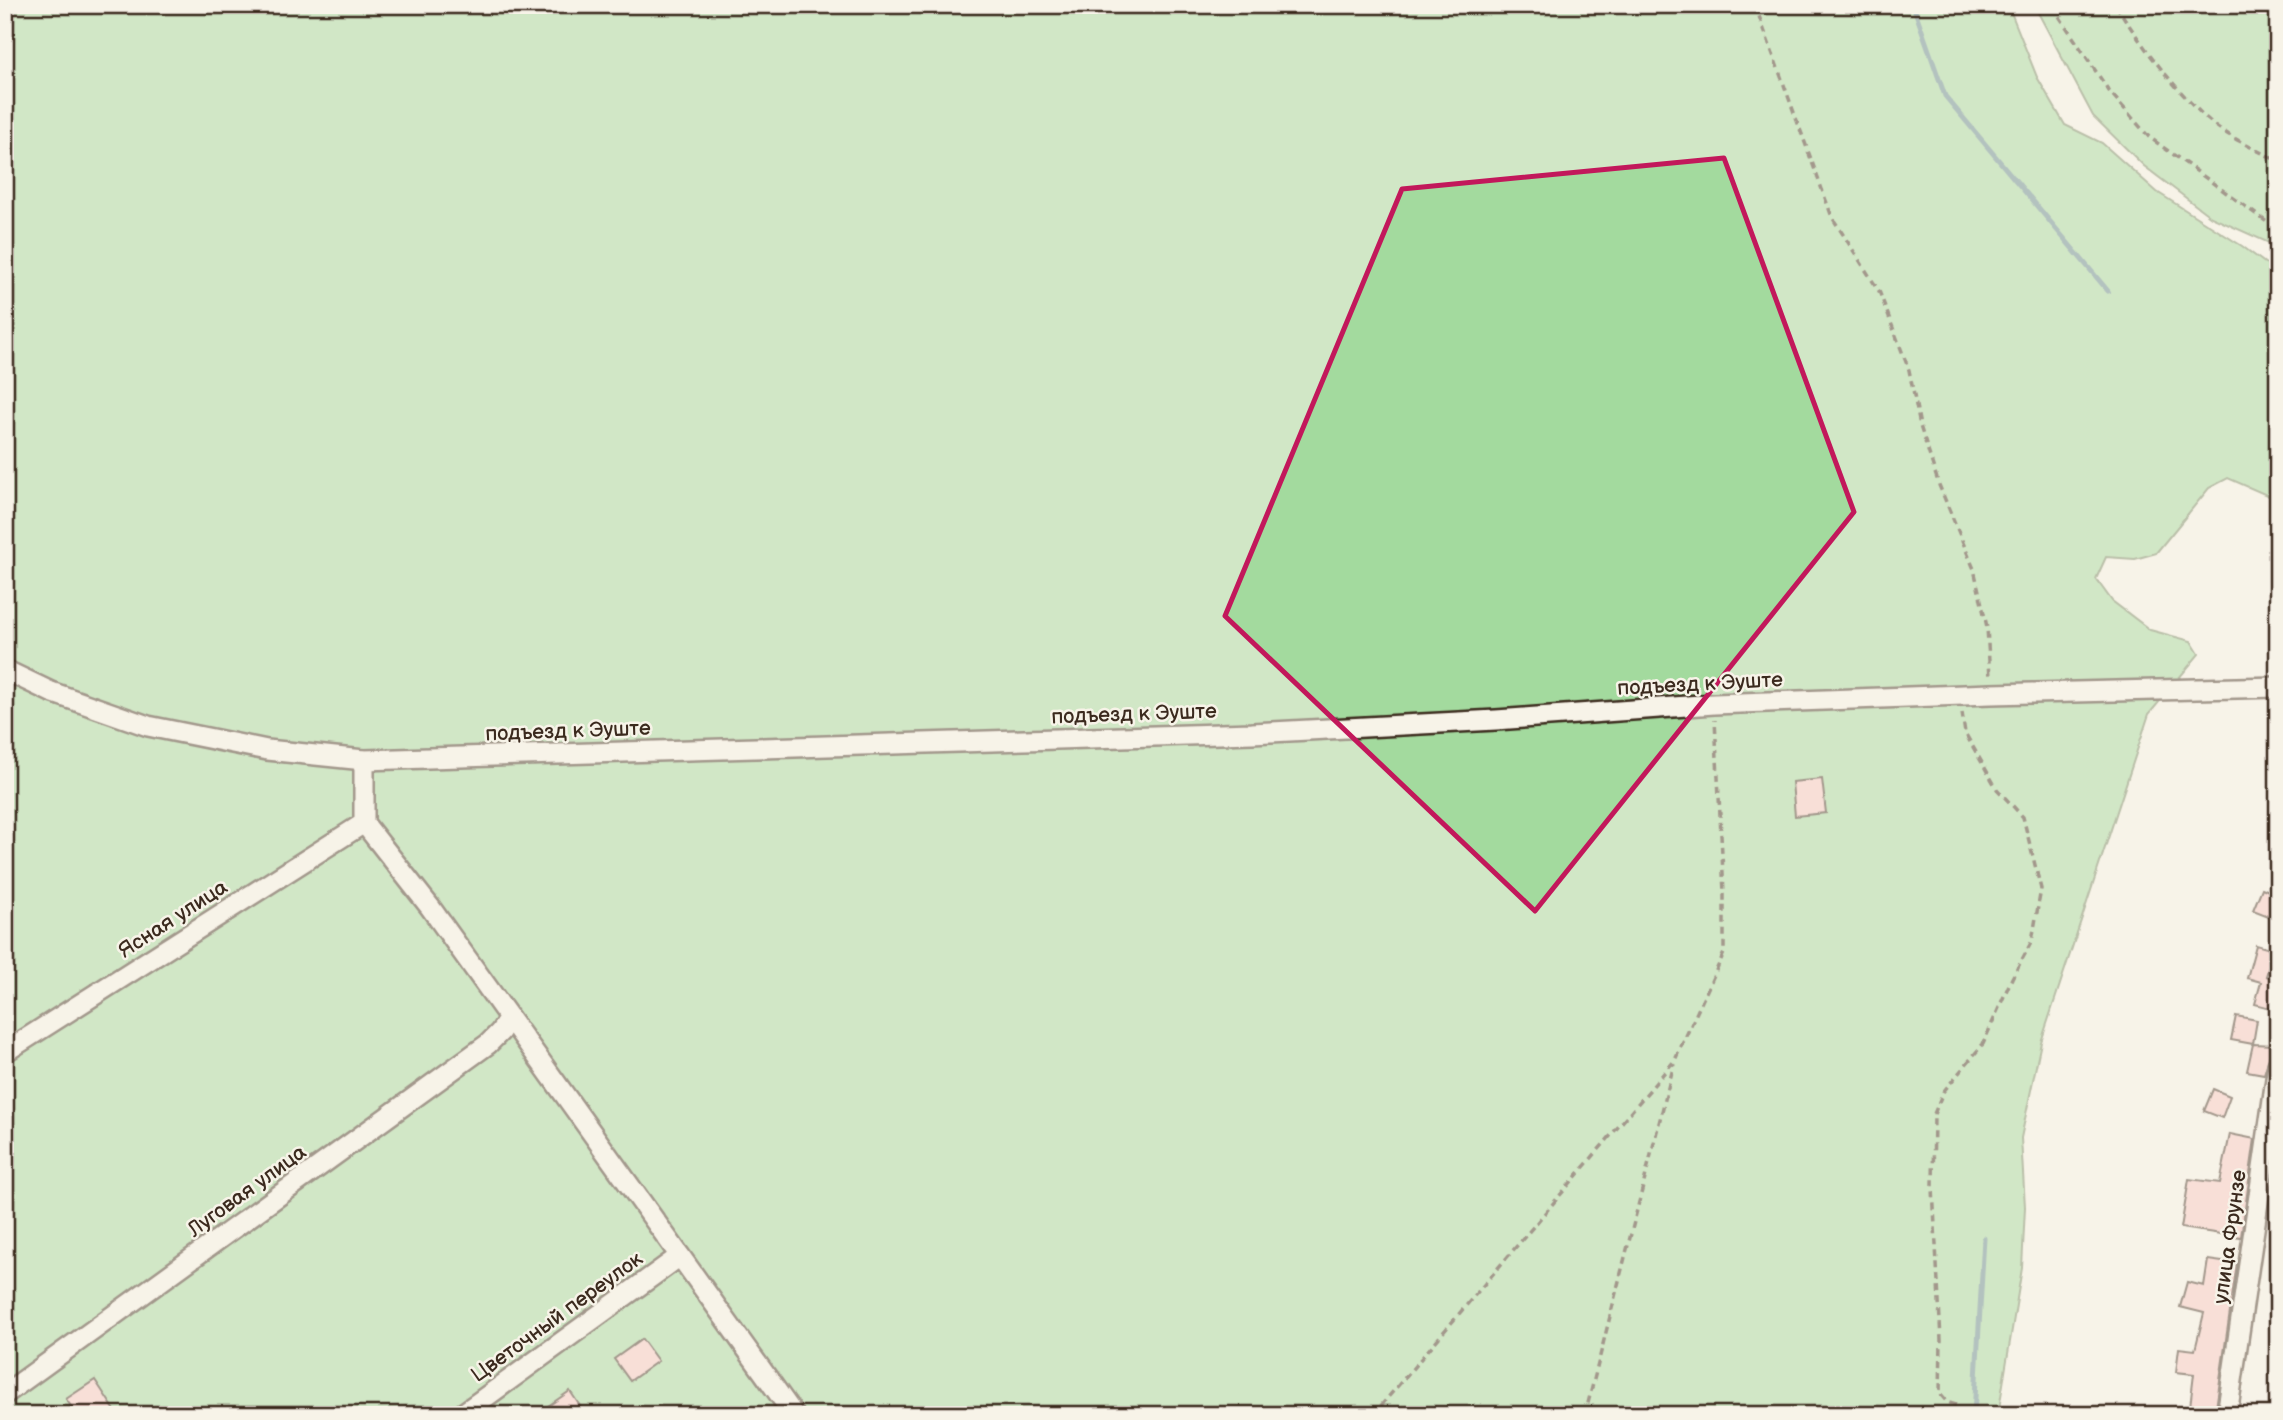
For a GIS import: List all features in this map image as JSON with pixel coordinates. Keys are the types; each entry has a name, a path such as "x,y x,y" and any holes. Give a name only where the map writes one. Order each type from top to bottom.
{"street":[{"name":"подъезд к Эуште","path":"5,670 51,692 148,726 267,750 363,760 1252,733 1482,721 1714,704 2278,687"},
{"path":"363,760 364,823 430,907 794,1415"},
{"name":"Ясная улица","path":"5,1052 364,823"},
{"name":"Луговая улица","path":"5,1394 488,1044 509,1018"},
{"name":"улица Фрунзе","path":"2227,1415 2277,1076"},
{"name":"Цветочный переулок","path":"461,1415 680,1256"}],"path":[{"path":"1755,5 1832,217 1879,291 1909,370 1920,426 1939,485 1974,569 1987,626 1991,694"},
{"path":"2054,5 2109,91 2149,137 2278,230"},
{"path":"2116,5 2143,47 2204,116 2235,139 2278,161"},
{"path":"1956,1405 1947,1402 1940,1394 1941,1340 1933,1188 1934,1114 1943,1092 1983,1044 2011,978 2032,941 2041,889 2023,817 1997,789 1965,733 1960,696"},
{"path":"1585,1415 1675,1060 1724,953 1724,892 1714,704"},
{"path":"1373,1415 1675,1060"}],"highlighted area":[{"path":"1724,158 1854,512 1535,911 1225,616 1402,189"}],"green space":[{"path":"5,5 2008,5 2037,77 2065,125 2102,143 2157,192 2242,246 2278,273 2278,500 2228,478 2209,488 2156,553 2135,559 2106,557 2096,579 2112,601 2150,630 2191,641 2199,654 2149,714 2041,1042 2021,1138 2025,1207 2022,1268 1998,1415 5,1415"},
{"path":"2034,5 2278,5 2278,247 2211,217 2144,166 2093,116"}],"building":[{"path":"1822,779 1826,813 1795,816 1792,782"},
{"path":"2262,888 2278,895 2271,917 2253,910"},
{"path":"2256,945 2274,950 2266,976 2278,979 2278,1010 2255,1004 2261,982 2247,978"},
{"path":"2236,1016 2257,1020 2253,1044 2231,1040"},
{"path":"2253,1044 2273,1045 2264,1074 2247,1071"},
{"path":"2213,1089 2230,1096 2222,1118 2204,1111"},
{"path":"2230,1134 2255,1139 2241,1237 2181,1228 2189,1179 2220,1183"},
{"path":"2208,1260 2237,1264 2215,1415 2189,1415 2194,1374 2176,1372 2179,1348 2195,1350 2204,1313 2180,1307 2187,1282 2204,1286"},
{"path":"642,1339 658,1361 630,1381 614,1359"},
{"path":"95,1380 118,1415 77,1415 66,1399"},
{"path":"570,1391 586,1415 535,1415"}],"waterway":[{"path":"1913,5 1945,96 2108,291"},
{"path":"1974,1415 1984,1238"}]}
